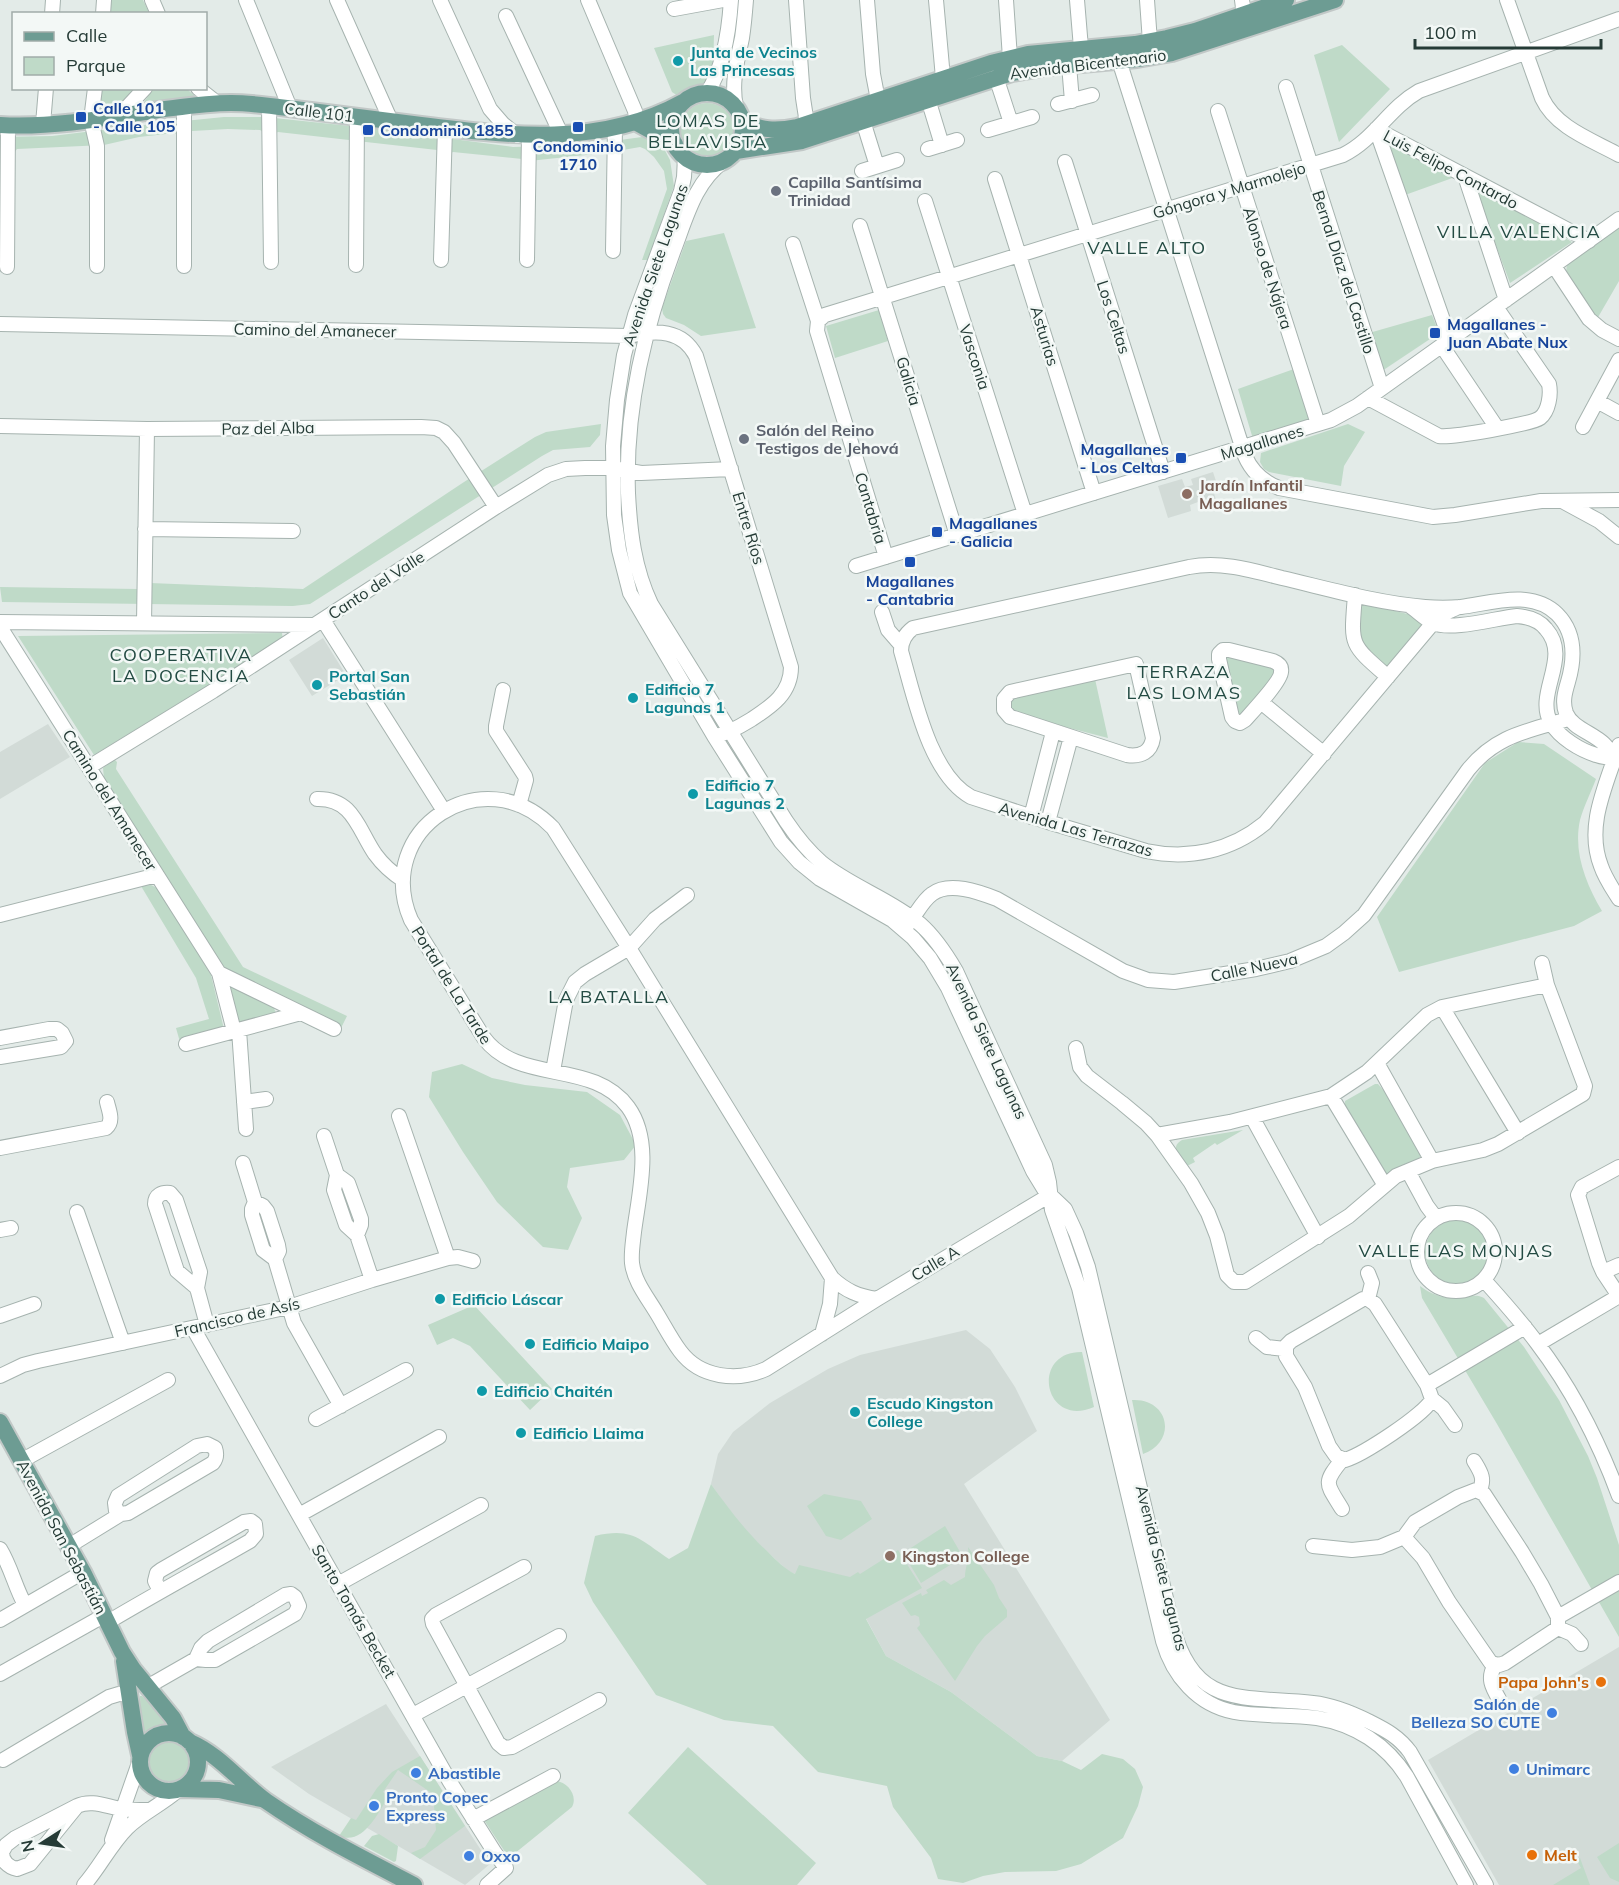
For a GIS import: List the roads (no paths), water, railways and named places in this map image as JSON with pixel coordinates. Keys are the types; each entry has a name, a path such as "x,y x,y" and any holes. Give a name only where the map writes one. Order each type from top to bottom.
{"main road":[{"name":"Avenida Bicentenario","path":"730,156 802,141 996,77 1117,53 1188,33 1286,0"},
{"name":"Avenida Bicentenario","path":"739,113 754,126 771,130 787,129 878,100 942,72 1028,54 1081,48 1117,53 1172,53 1245,15 1335,0"},
{"path":"637,123 651,130 691,161 711,165 730,156 743,133 739,113 720,95 707,93 683,102 675,112 671,125 672,138 680,151"},
{"name":"Calle 101","path":"4,125 91,120 218,103 290,108 523,136 561,134 637,123 683,102"},
{"name":"Avenida San Sebastián","path":"0,1422 83,1572 122,1652 187,1739"},
{"name":"Avenida San Sebastián","path":"122,1652 140,1757"},
{"path":"265,1800 219,1790 158,1790 148,1783 141,1772 140,1757 146,1744 155,1736 166,1733 187,1739 209,1752 265,1800 329,1840 414,1885"},
{"path":"179,1790 191,1782 198,1765 196,1752 187,1739"}],"street":[{"path":"246,0 290,108"},
{"path":"337,0 391,121"},
{"path":"440,0 490,109 503,124 523,136 527,260"},
{"path":"588,0 635,111 637,123"},
{"path":"674,9 723,0"},
{"path":"707,93 720,65 728,31 731,0"},
{"path":"739,113 733,93 733,80 742,36 746,0"},
{"path":"796,0 807,124"},
{"path":"867,0 872,67 878,100"},
{"path":"936,0 942,72"},
{"path":"1006,0 1010,58"},
{"path":"1077,0 1081,48"},
{"path":"1148,0 1150,42"},
{"path":"1507,0 1542,98 1553,117 1619,155"},
{"path":"506,16 561,134"},
{"name":"Góngora y Marmolejo","path":"818,321 822,316 1349,152 1360,145 1399,105 1419,91 1619,20"},
{"path":"1117,53 1242,448 1251,468 1264,481 1271,485 1422,516 1455,515 1522,503 1560,500 1619,500"},
{"path":"1070,64 1065,102 1092,95"},
{"path":"996,77 1011,123"},
{"name":"Bernal Díaz del Castillo","path":"1286,87 1382,388"},
{"path":"43,124 46,90"},
{"path":"95,90 91,120 97,146 98,266"},
{"path":"119,116 143,90"},
{"path":"201,90 218,103"},
{"path":"928,99 935,147 957,140"},
{"path":"269,106 271,262"},
{"path":"184,107 184,266"},
{"path":"467,130 483,120 490,109"},
{"name":"Alonso de Nájera","path":"1218,111 1318,424"},
{"path":"356,265 357,116"},
{"path":"988,130 1032,117"},
{"path":"863,121 877,166"},
{"path":"4,125 7,267"},
{"path":"613,251 615,127"},
{"path":"441,260 445,128"},
{"path":"1376,129 1446,343 1497,428"},
{"name":"Luis Felipe Contardo","path":"1376,129 1589,241"},
{"name":"Avenida Siete Lagunas","path":"680,151 684,177 681,191 629,336 617,400 613,468 616,527 619,550 630,593 714,736 781,842 809,870 832,887 908,924"},
{"name":"Avenida Siete Lagunas","path":"730,156 716,166 703,181 693,200 646,332 632,405 627,469 631,534 637,569 643,587 651,604 802,842 824,864 897,908 908,924 940,973 1033,1172 1070,1219 1088,1268 1173,1628 1185,1659 1200,1678 1229,1695 1326,1705 1362,1718 1393,1734 1405,1746 1486,1885"},
{"path":"862,171 897,160"},
{"name":"Los Celtas","path":"1065,162 1163,472"},
{"path":"1368,398 1439,436 1449,437 1533,421 1541,418 1545,411 1550,398 1549,384 1501,304 1465,176"},
{"name":"Asturias","path":"995,178 1094,493"},
{"name":"Vasconia","path":"925,201 1025,514"},
{"name":"Magallanes","path":"856,566 1242,448 1345,413 1619,219"},
{"name":"Galicia","path":"860,226 957,535"},
{"name":"Cantabria","path":"793,244 818,321 817,331 886,557"},
{"path":"1554,266 1589,319 1602,330 1619,339"},
{"name":"Camino del Amanecer","path":"0,324 629,336"},
{"name":"Entre Ríos","path":"629,336 646,332 664,332 674,335 691,346 696,356 791,667 789,683 776,702 731,732 714,736"},
{"path":"1583,427 1619,360"},
{"path":"1597,401 1619,413"},
{"name":"Paz del Alba","path":"0,426 147,429 436,428 454,442 496,507"},
{"path":"144,624 147,429"},
{"name":"Canto del Valle","path":"0,622 144,624 318,622 538,480 557,472 575,468 627,469 640,473 731,469"},
{"path":"1560,500 1587,513 1619,537"},
{"path":"146,529 292,531"},
{"name":"Avenida Las Terrazas","path":"1459,607 1445,613 1433,623 1265,823 1234,843 1211,851 1188,855 1160,854 1048,822 971,797 956,787 945,774 925,729 901,651 905,635 914,628 1212,564 1409,605 1459,607 1510,600 1530,600 1547,606 1558,615 1567,628 1574,647 1573,666 1564,700 1568,718"},
{"path":"1355,595 1352,631 1355,643 1361,653 1388,676"},
{"name":"Avenida Las Terrazas","path":"1409,605 1433,623"},
{"name":"Avenida Las Terrazas","path":"882,612 888,630 901,645"},
{"path":"1433,623 1460,625 1517,616 1533,619 1545,628 1553,639 1556,652 1546,703 1551,724 1563,736 1594,754 1618,754"},
{"path":"89,767 213,691 318,622 444,811"},
{"name":"Camino del Amanecer","path":"0,627 219,973 237,1031 246,1129"},
{"path":"1223,650 1273,661 1279,665 1281,675 1261,702 1243,722 1237,723 1233,719 1219,660 1219,654 1223,650"},
{"path":"1136,664 1153,733 1152,742 1147,751 1133,756 1053,732 1006,714 1003,706 1007,695 1015,691 1136,664"},
{"path":"503,690 495,726 525,776 519,805"},
{"path":"1261,702 1324,754"},
{"path":"1568,718 1618,754"},
{"name":"Calle Nueva","path":"908,924 932,894 950,888 976,892 997,899 1123,971 1148,980 1174,982 1256,969 1290,961 1326,946 1364,915 1468,770 1486,751 1518,733 1568,718"},
{"path":"1031,817 1053,732"},
{"path":"1048,822 1071,737"},
{"path":"1618,754 1597,813 1594,837 1601,868 1619,899"},
{"path":"317,799 335,801 346,808 375,854 388,869 403,880"},
{"name":"Portal de La Tarde","path":"822,1334 774,1365 749,1375 717,1375 698,1367 685,1357 640,1286 633,1269 642,1163 638,1130 632,1113 620,1098 607,1088 589,1080 513,1062 496,1052 411,920 404,900 403,880 408,854 427,825 444,811 462,803 482,799 501,800 538,814 553,828 832,1278 855,1294 877,1299"},
{"path":"766,819 780,810"},
{"path":"0,915 157,875"},
{"path":"552,1071 566,1000 571,988 585,974 629,948 655,919 687,895"},
{"path":"1076,1048 1080,1067 1087,1076 1134,1112 1157,1135 1202,1201 1217,1236 1227,1275 1234,1282 1245,1282 1349,1216 1396,1176 1432,1161 1483,1150 1498,1144 1580,1096 1586,1086 1547,985 1542,963"},
{"path":"219,973 334,1029"},
{"path":"1157,1135 1252,1117 1331,1096 1356,1081 1427,1015 1442,1007 1547,985"},
{"path":"1442,1007 1518,1133"},
{"path":"186,1044 301,1013"},
{"path":"0,1038 53,1029 62,1033 66,1041 60,1047 0,1057"},
{"path":"1377,1063 1432,1161"},
{"path":"1331,1096 1384,1184"},
{"path":"244,1102 266,1099"},
{"path":"0,1148 106,1128 111,1119 107,1102"},
{"path":"399,1116 448,1258"},
{"path":"1252,1117 1318,1237"},
{"path":"324,1136 337,1175 350,1185 361,1219 357,1235 372,1280"},
{"path":"243,1163 255,1202 252,1215 263,1250 275,1259 297,1329 341,1406"},
{"path":"1538,1344 1619,1296 1603,1272 1578,1195 1582,1186 1619,1167"},
{"path":"1408,1171 1436,1218"},
{"path":"197,1288 177,1271 155,1204 160,1194 170,1193 176,1200 200,1272 197,1288 207,1325"},
{"name":"Avenida Siete Lagunas","path":"1050,1195 1053,1216 1079,1288 1163,1641 1170,1662 1182,1681 1197,1695 1226,1710 1317,1718 1344,1725 1385,1749 1397,1762 1467,1885"},
{"name":"Calle A","path":"822,1334 1050,1195"},
{"path":"77,1212 123,1343"},
{"path":"1462,1213 1478,1219 1485,1225 1494,1240 1495,1248 1493,1265 1484,1280 1471,1288 1455,1291 1440,1287 1428,1278 1420,1265 1417,1249 1421,1234 1436,1218 1445,1214 1462,1213"},
{"name":"Francisco de Asís","path":"0,1376 38,1361 289,1307 448,1258 458,1257 473,1261"},
{"path":"1603,1272 1619,1265"},
{"path":"1368,1273 1372,1283 1368,1299"},
{"path":"822,1334 830,1304 832,1278"},
{"path":"1484,1280 1538,1344 1576,1404 1598,1446 1619,1496"},
{"path":"1432,1399 1429,1406 1392,1434 1349,1460 1342,1460 1329,1446 1305,1387 1286,1356 1285,1350 1291,1341 1358,1300 1368,1299 1375,1304 1427,1385 1432,1399 1443,1408 1455,1425"},
{"path":"0,1316 34,1304"},
{"path":"1427,1385 1525,1327"},
{"name":"Santo Tomás Becket","path":"193,1328 473,1819 506,1869 487,1885"},
{"path":"1256,1338 1267,1347 1285,1350"},
{"path":"316,1419 406,1370"},
{"path":"21,1461 168,1380"},
{"path":"299,1515 439,1437"},
{"path":"69,1546 210,1466 216,1457 215,1448 207,1444 200,1444 118,1496 115,1507 116,1511 122,1514"},
{"path":"1342,1460 1328,1481 1329,1488 1342,1509"},
{"path":"1474,1461 1482,1477 1479,1491"},
{"path":"1313,1546 1365,1550 1388,1545 1404,1537 1410,1527 1421,1518 1458,1497 1472,1491 1479,1491 1522,1552 1558,1622 1581,1644"},
{"path":"339,1584 481,1505"},
{"path":"0,1674 174,1585 250,1541 256,1534 255,1524 251,1521 244,1522 161,1569 155,1581 159,1591"},
{"path":"1404,1537 1423,1558 1487,1660 1495,1665 1505,1663 1558,1622 1619,1582"},
{"path":"0,1549 25,1605"},
{"path":"524,1567 435,1615 432,1619 498,1743 504,1748 512,1747 599,1700"},
{"path":"0,1620 83,1572"},
{"path":"147,1688 196,1659 218,1658 295,1614 299,1606 295,1598 291,1594 285,1595 208,1641 201,1647 196,1659"},
{"path":"413,1715 559,1636"},
{"path":"1495,1665 1491,1681 1499,1699"},
{"path":"3,1760 110,1697 130,1694"},
{"path":"1344,1725 1362,1718"},
{"path":"84,1885 110,1847 140,1757"},
{"path":"473,1819 553,1776"},
{"path":"110,1847 148,1810 179,1790"},
{"path":"77,1806 30,1864 17,1869 11,1868 5,1862 2,1851 9,1842 77,1806 91,1803 123,1809 148,1810"}],"place":[{"name":"Junta de Vecinos Las Princesas","path":"678,61"},
{"name":"Calle 101 - Calle 105","path":"81,117"},
{"name":"Condominio 1710","path":"578,127"},
{"name":"Condominio 1855","path":"368,130"},
{"name":"Capilla Santísima Trinidad","path":"776,191"},
{"name":"Magallanes - Juan Abate Nux","path":"1435,333"},
{"name":"Salón del Reino Testigos de Jehová","path":"744,439"},
{"name":"Magallanes - Los Celtas","path":"1181,458"},
{"name":"Jardín Infantil Magallanes","path":"1187,494"},
{"name":"Magallanes - Galicia","path":"937,532"},
{"name":"Magallanes - Cantabria","path":"910,562"},
{"name":"Portal San Sebastián","path":"317,685"},
{"name":"Edificio 7 Lagunas 1","path":"633,698"},
{"name":"Edificio 7 Lagunas 2","path":"693,794"},
{"name":"Edificio Láscar","path":"440,1299"},
{"name":"Edificio Maipo","path":"530,1344"},
{"name":"Edificio Chaitén","path":"482,1391"},
{"name":"Escudo Kingston College","path":"855,1412"},
{"name":"Edificio Llaima","path":"521,1433"},
{"name":"Kingston College","path":"890,1556"},
{"name":"Papa John's","path":"1601,1682"},
{"name":"Salón de Belleza SO CUTE","path":"1552,1713"},
{"name":"Unimarc","path":"1514,1769"},
{"name":"Abastible","path":"416,1773"},
{"name":"Pronto Copec Express","path":"374,1806"},
{"name":"Melt","path":"1532,1855"},
{"name":"Oxxo","path":"469,1856"}],"district":[{"name":"LOMAS DE BELLAVISTA","path":"708,131"},
{"name":"VILLA VALENCIA","path":"1519,232"},
{"name":"VALLE ALTO","path":"1147,248"},
{"name":"COOPERATIVA LA DOCENCIA","path":"181,665"},
{"name":"TERRAZA LAS LOMAS","path":"1184,682"},
{"name":"LA BATALLA","path":"609,997"},
{"name":"VALLE LAS MONJAS","path":"1456,1251"}]}
